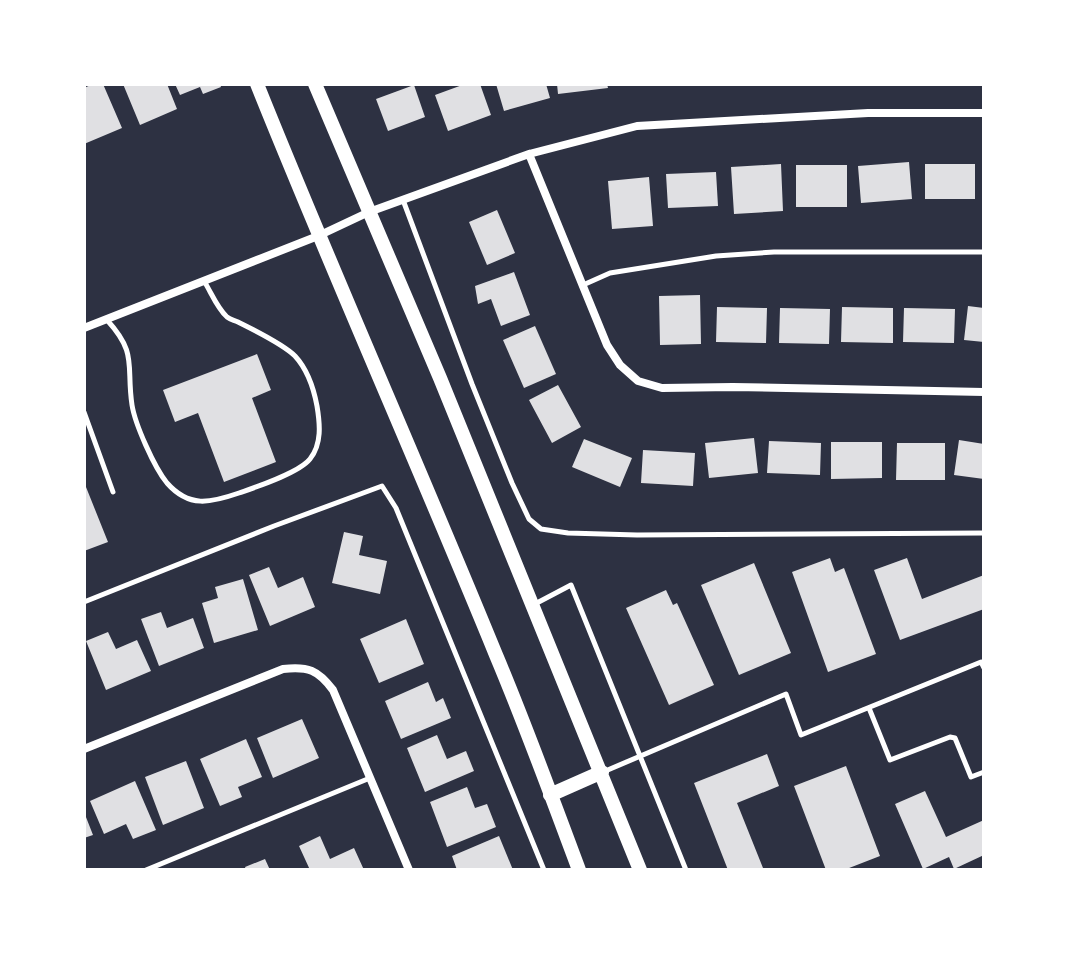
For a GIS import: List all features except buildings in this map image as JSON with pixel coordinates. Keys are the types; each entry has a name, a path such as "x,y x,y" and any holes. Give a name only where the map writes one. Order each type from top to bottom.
{"main road":[{"path":"257,84 318,236 491,642 579,870"},
{"path":"315,84 440,378 640,870"},
{"path":"550,795 602,772"}],"street":[{"path":"84,328 318,236 403,199 529,154 637,126 868,113 984,113"},
{"path":"529,154 607,345 620,365 638,381 662,388 984,392"},
{"path":"84,749 283,669 300,667 316,671 333,690 409,870"}],"lane":[{"path":"403,199 512,483 529,519 541,529 637,535 984,533"},
{"path":"583,285 610,273 716,256 774,252 984,252"},
{"path":"107,319 127,347 132,405 143,438 166,481 181,496 199,503 237,494 273,480 308,461 315,450 321,427 316,400 297,358 281,344 228,318 204,281"},
{"path":"84,412 113,492"},
{"path":"84,602 382,486 396,508 544,870"},
{"path":"532,605 571,585 686,870"},
{"path":"602,772 786,694 801,735 981,662 984,668"},
{"path":"869,708 890,760 950,737 955,738 971,777 984,772"},
{"path":"146,870 370,778"}]}
